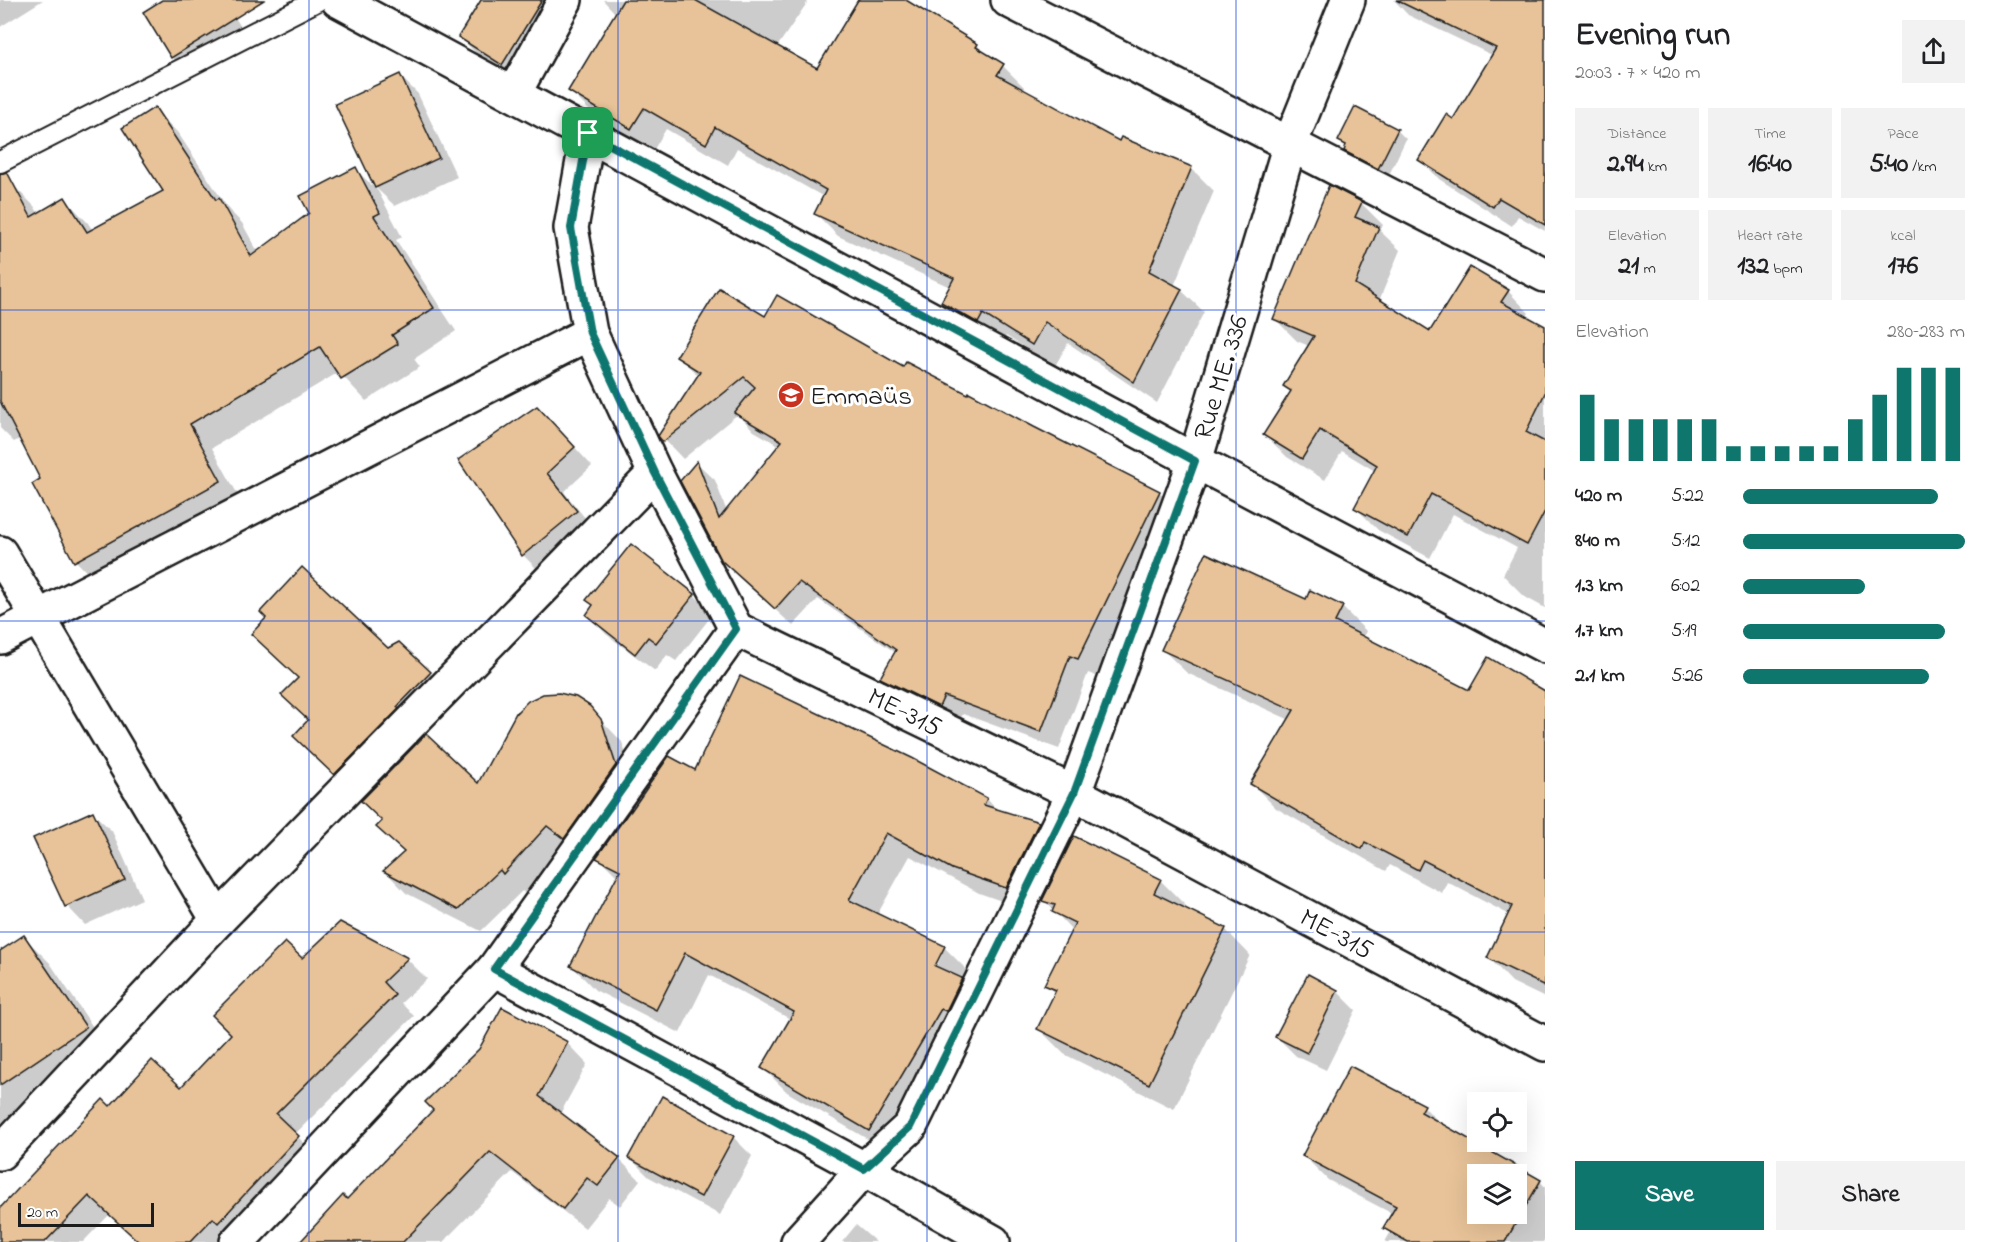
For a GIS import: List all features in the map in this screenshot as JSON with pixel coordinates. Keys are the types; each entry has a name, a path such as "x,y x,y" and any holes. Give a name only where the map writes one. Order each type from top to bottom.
{"street":[{"path":"338,0 1195,461 1545,646"},
{"path":"514,93 565,0"},
{"path":"1008,0 1545,275"},
{"name":"Rue ME. 336","path":"798,1242 864,1169 910,1127 1074,793 1195,461 1290,144 1348,0"},
{"path":"237,1242 494,969 736,629 655,473 590,333 571,228 588,133"},
{"path":"0,637 590,333"},
{"path":"0,1153 218,920 655,473"},
{"path":"0,553 218,920"},
{"name":"ME-315","path":"736,629 1074,793 1545,1044"},
{"path":"494,969 864,1169 993,1242"}],"lane":[{"path":"0,162 318,0"}],"building":[{"path":"162,0 264,0 171,58 143,12"},
{"path":"481,0 542,0 502,65 458,37"},
{"path":"623,0 695,0 817,68 858,0 906,0 978,44 976,47 1004,64 997,75 1119,141 1121,137 1192,167 1149,271 1182,289 1134,382 1045,322 1032,345 983,314 978,323 941,302 954,278 814,214 826,190 715,127 706,144 644,108 631,129 568,91"},
{"path":"1396,0 1545,0 1545,225 1499,198 1493,207 1418,160 1446,114 1453,119 1496,48"},
{"path":"400,74 439,158 375,188 335,104"},
{"path":"155,107 216,200 219,198 251,256 309,213 300,196 356,167 380,213 374,216 434,308 392,335 398,344 341,379 320,347 190,424 221,481 74,562 32,484 40,479 0,401 0,174 7,172 31,217 65,197 87,232 163,191 122,128"},
{"path":"1355,107 1398,129 1378,169 1344,151 1346,145 1338,141"},
{"path":"1329,185 1362,202 1355,217 1379,227 1355,284 1430,331 1470,267 1509,290 1501,302 1545,326 1545,393 1526,432 1545,442 1545,511 1527,545 1431,494 1408,537 1354,508 1377,465 1320,430 1302,459 1263,435 1291,391 1283,386 1314,336 1273,319"},
{"path":"719,288 765,316 777,295 903,367 906,362 968,394 969,392 1160,491 1078,659 1070,656 1041,732 944,696 939,707 880,678 896,650 799,582 775,609 722,561 680,481 697,461 719,519 782,441 734,413 755,387 744,377 663,442 658,436 700,372 676,357"},
{"path":"537,406 575,447 547,473 577,511 522,556 458,460"},
{"path":"631,544 695,594 656,643 648,637 635,654 586,615 593,605 586,600"},
{"path":"1206,553 1306,599 1310,590 1343,606 1335,622 1469,690 1488,657 1545,691 1545,986 1487,958 1512,906 1423,860 1418,870 1365,842 1362,849 1250,784 1294,710 1161,650"},
{"path":"302,567 388,648 399,642 431,672 397,707 399,709 334,775 293,736 308,720 281,695 298,678 251,634 266,618 260,612"},
{"path":"740,676 912,758 987,798 984,805 1039,822 1006,888 952,869 886,833 849,900 945,946 935,966 962,978 946,1011 941,1009 869,1131 761,1068 794,1012 685,953 656,1010 570,966 620,870 596,858 669,756 695,770"},
{"path":"559,693 576,697 590,706 601,719 616,765 564,839 547,826 503,874 500,870 458,910 383,871 404,852 376,827 382,821 361,801 426,734 478,783 516,713 528,701 543,694"},
{"path":"93,811 125,880 65,907 33,838"},
{"path":"1074,836 1161,879 1154,893 1226,928 1149,1084 1037,1029 1056,990 1044,985 1075,923 1052,912 1055,905 1042,901"},
{"path":"340,922 408,958 383,982 395,995 276,1114 299,1136 218,1223 213,1218 190,1242 139,1242 89,1196 45,1242 0,1242 0,1208 103,1099 110,1106 152,1060 181,1087 231,1034 212,1015 285,942 302,958"},
{"path":"24,935 86,1027 0,1085 0,951"},
{"path":"1308,974 1338,990 1307,1053 1275,1037"},
{"path":"502,1007 568,1042 539,1096 620,1158 598,1186 587,1178 563,1209 490,1152 403,1242 300,1242 343,1195 347,1199 433,1110 425,1102 479,1049"},
{"path":"1350,1066 1425,1105 1421,1112 1467,1138 1467,1152 1492,1152 1513,1164 1467,1164 1467,1224 1515,1224 1505,1242 1408,1242 1383,1228 1396,1206 1302,1156"},
{"path":"662,1096 734,1136 701,1197 628,1158"},
{"path":"1527,1172 1541,1180 1527,1204"}],"place":[{"name":"Emmaüs","path":"791,395"}],"route":[{"path":"588,133 1195,461 1074,793 910,1127 864,1169 494,969 736,629 655,473 590,333 571,228 588,133"}]}
